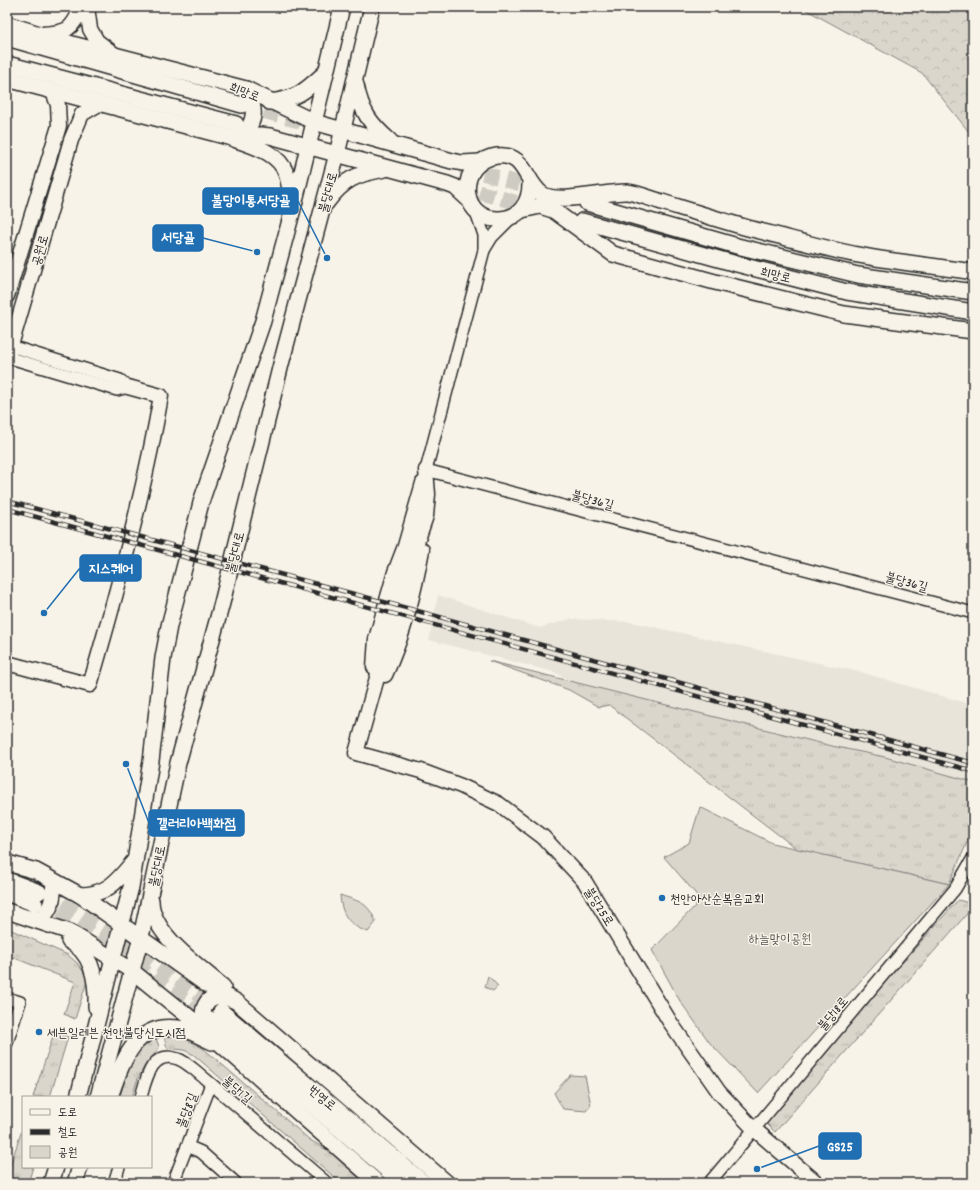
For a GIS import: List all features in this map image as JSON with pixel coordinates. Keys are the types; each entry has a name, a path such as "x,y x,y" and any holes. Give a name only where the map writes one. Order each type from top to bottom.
{"main road":[{"name":"불당대로","path":"78,1096 122,924 136,859 151,761 163,658 169,626 202,499 261,328 293,209 342,7"},
{"name":"불당대로","path":"98,1096 141,937 178,763 222,603 280,364 337,154 372,7"},
{"name":"희망로","path":"7,24 39,34 246,89 270,102 314,122 462,163 480,162"},
{"path":"7,38 242,105"},
{"path":"7,64 236,133 278,159 286,173 293,209"},
{"path":"270,102 289,99 304,92 326,72"},
{"path":"7,79 99,104 236,133 270,136 447,184 455,187 482,216 492,219 503,220 517,213 540,206 553,210 613,254 715,282 844,314 973,331"},
{"path":"355,79 359,104 374,127 394,144"},
{"path":"236,133 252,123 254,103 246,89"},
{"path":"472,204 467,189 468,179 472,169 489,157 500,155 510,157 519,163 526,171 530,180 542,194 557,198 628,192 746,227 859,255 973,272"},
{"path":"322,208 339,186 362,173 388,169"},
{"path":"517,213 528,201 531,191 530,180"},
{"path":"587,203 737,246 858,274 973,292"},
{"name":"희망로","path":"582,221 733,263 847,292 973,312"},
{"path":"80,895 94,895 107,889 136,859"},
{"path":"7,863 36,872 54,880 80,895 204,983 237,1002"},
{"path":"7,880 37,898 7,893"},
{"path":"26,918 42,918 50,910 54,880"},
{"path":"151,894 151,906 166,936 183,953 229,992 237,1002 447,1183"},
{"path":"7,911 70,932 132,971 214,1039 378,1183"},
{"path":"26,918 75,944 87,955 93,972 96,1004 93,1040"},
{"path":"214,1039 202,1016 204,1007 216,996 222,996 237,1002"},
{"name":"번영로","path":"402,1183 217,1015 424,1183"},
{"path":"110,1096 128,1051 146,1033 161,1028 180,1028 214,1039"},
{"path":"51,1183 56,1168"},
{"path":"75,1183 80,1168"}],"street":[{"path":"39,34 63,32 71,28 82,7"},
{"path":"87,7 90,29 97,41 114,54"},
{"name":"공원로","path":"7,296 55,138 59,116 53,92"},
{"name":"공원로","path":"8,353 71,140 82,114 99,104"},
{"path":"371,697 376,638 395,572 405,546 484,250 484,235 472,204"},
{"path":"484,250 492,237 517,213"},
{"path":"7,663 90,685 115,601 149,461 161,396 128,387 120,380 8,353"},
{"path":"371,697 406,574 426,516 428,494 426,470"},
{"name":"불당36길","path":"426,470 973,613"},
{"name":"불당25로","path":"371,697 356,753 422,771 461,786 499,804 543,837 585,882 636,968 693,1056 719,1092 753,1128 817,1183"},
{"name":"불당18로","path":"709,1183 753,1128 955,889 973,858"},
{"path":"7,998 24,1005 7,1043"},
{"name":"불당1길","path":"141,1096 150,1068 156,1062 165,1057 178,1058 196,1071 327,1183"},
{"name":"불당8길","path":"173,1183 211,1084"},
{"name":"불당8길","path":"187,1146 201,1152 236,1183"},
{"path":"114,1183 119,1168"}],"shaded area":[{"path":"438,595 539,628 571,619 631,622 860,672 973,705 973,810 686,747 554,672 429,640"}],"green space":[{"path":"801,7 973,7 973,137 922,73"},
{"path":"489,661 832,746 885,757 973,782 973,829 949,884 797,849 609,705 599,707 569,690"},
{"name":"하늘맞이공원","path":"700,807 772,843 949,884 758,1093 710,1043 680,1001 652,950 701,900 664,857 689,843"},
{"path":"340,895 362,903 373,915 376,922 368,932 351,923 347,918 342,908"},
{"path":"958,900 973,904 973,907 775,1132 766,1123 766,1116"},
{"path":"7,928 68,955 77,963 88,978 75,1019 64,1014 75,982 7,955"},
{"path":"488,976 498,986 493,991 485,987"},
{"path":"55,1030 68,1037 50,1096 33,1096"},
{"path":"178,1035 204,1049 310,1140 334,1154 368,1183 341,1183 194,1055 184,1050 167,1048 164,1037"},
{"path":"156,1038 159,1047 157,1051 145,1065 138,1078 132,1096 120,1096 131,1062 141,1048"},
{"path":"570,1075 585,1076 591,1105 586,1111 563,1109 554,1093"},
{"path":"22,1130 22,1168 33,1168 28,1183 7,1183 7,1175"}],"tunnel":[{"path":"242,105 309,124"},
{"path":"461,167 542,190"},
{"path":"457,186 536,208"},
{"path":"42,894 94,922 143,953 221,1011"},
{"path":"36,905 88,932 212,1019"}],"railway":[{"path":"7,501 425,613 973,763"},
{"path":"7,509 973,771"}],"place":[{"name":"서당골","path":"257,252"},
{"name":"불당이통서당골","path":"327,258"},
{"name":"지스퀘어","path":"44,613"},
{"name":"갤러리아백화점","path":"126,764"},
{"name":"천안아산순복음교회","path":"662,898"},
{"name":"세븐일레븐 천안불당신도시점","path":"39,1032"},
{"name":"GS25","path":"757,1169"}]}
